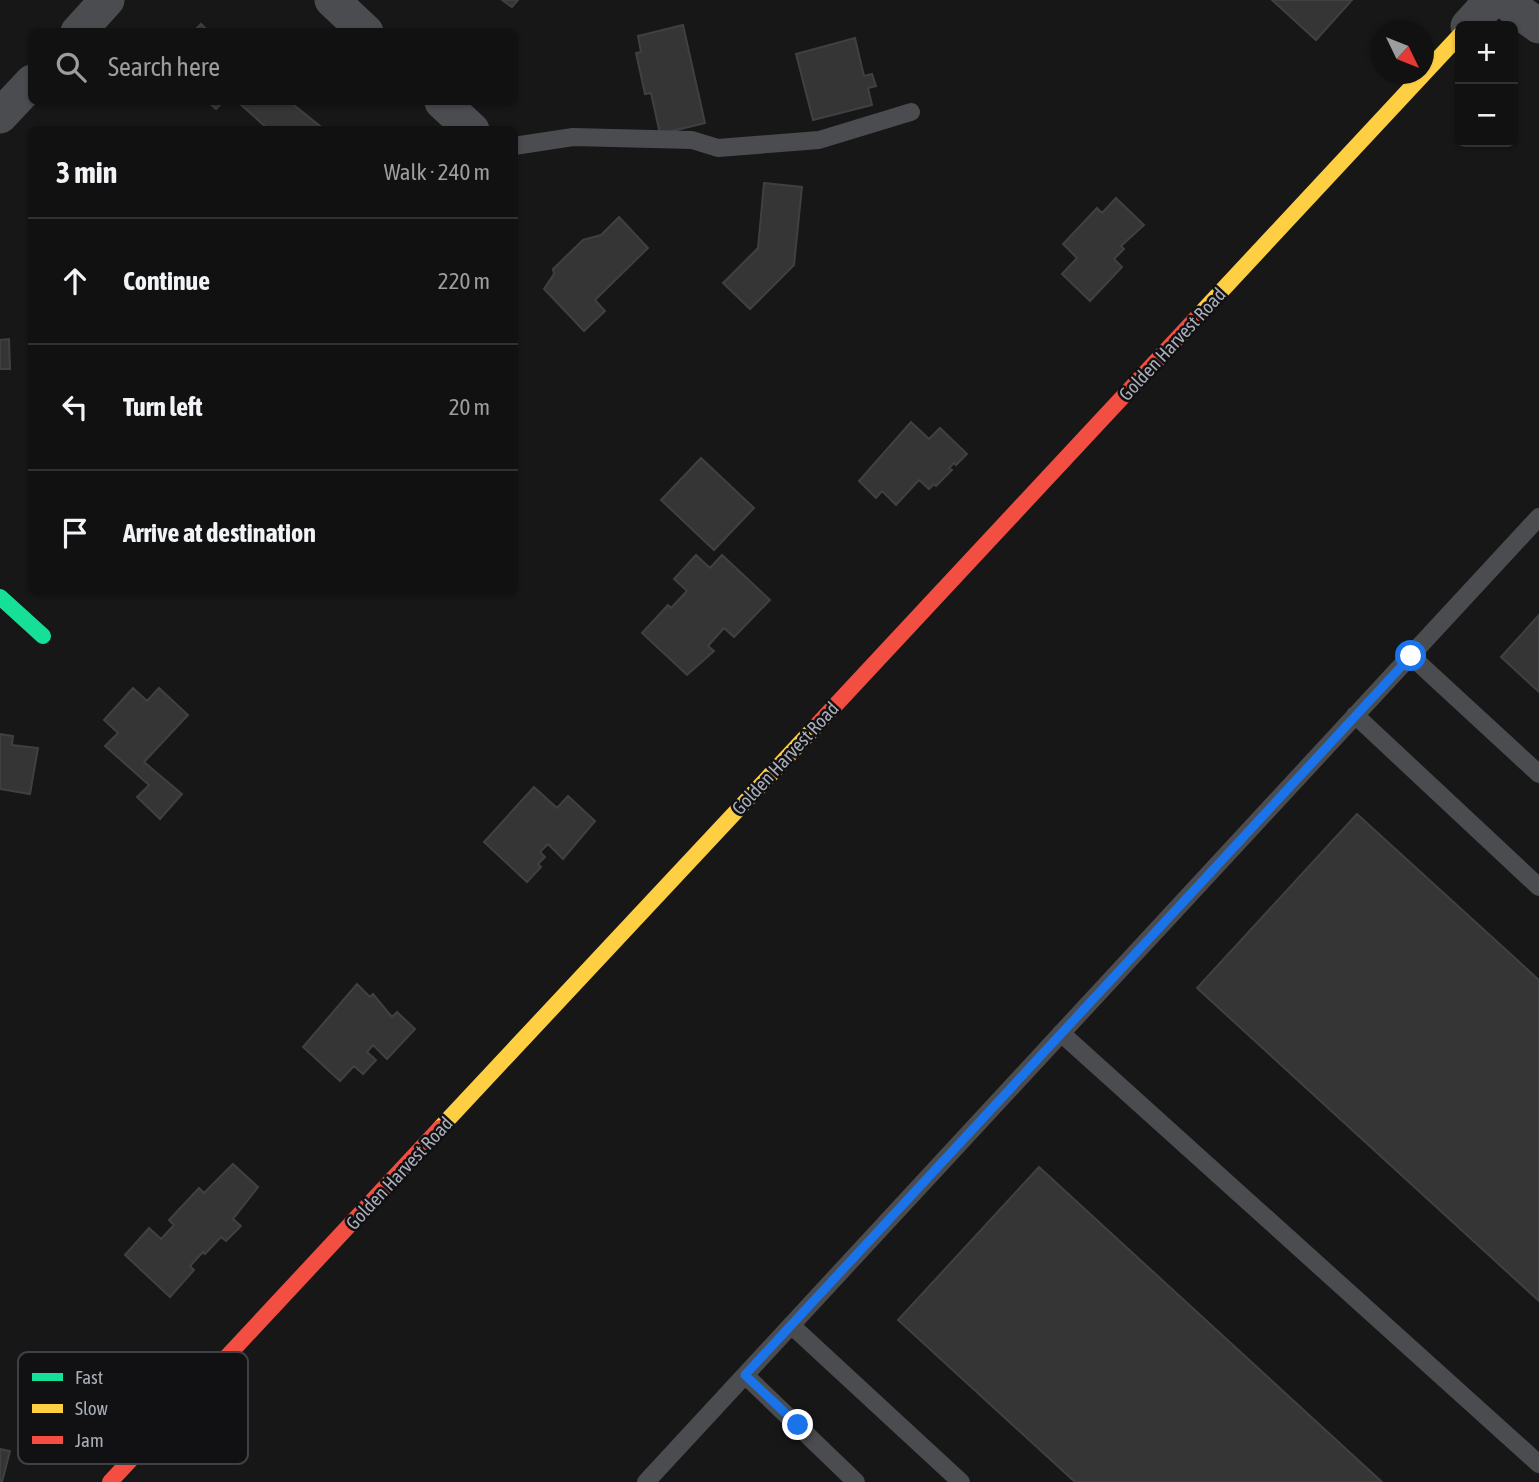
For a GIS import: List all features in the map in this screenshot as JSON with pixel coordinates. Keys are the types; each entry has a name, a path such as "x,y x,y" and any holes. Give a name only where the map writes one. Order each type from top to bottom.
{"street":[{"path":"82,28 107,0"},
{"path":"332,0 362,28"},
{"path":"1473,21 1492,0"},
{"path":"1503,0 1539,26"},
{"name":"Golden Harvest Road","path":"231,1352 1455,39"},
{"path":"0,116 28,86"},
{"path":"445,105 468,126"},
{"path":"0,597 43,636"},
{"name":"Golden Harvest Road","path":"110,1482 127,1464"}],"lane":[{"path":"518,145 573,137 692,140 718,148 819,141 911,112"},
{"path":"646,1482 1539,517"},
{"path":"1411,656 1539,774"},
{"path":"1355,715 1539,887"},
{"path":"1061,1033 1539,1464"},
{"path":"791,1325 961,1482"},
{"path":"745,1375 856,1482"}],"building":[{"path":"502,0 518,0 512,7"},
{"path":"1272,0 1352,0 1316,40"},
{"path":"683,25 705,123 660,134 651,93 645,94 636,53 641,52 638,36"},
{"path":"855,38 864,76 872,74 876,86 868,88 872,105 813,120 796,54"},
{"path":"241,105 294,105 320,126 265,126"},
{"path":"764,183 802,187 794,265 750,309 723,283 758,248"},
{"path":"1116,198 1144,225 1121,246 1124,249 1114,259 1122,267 1090,301 1062,274 1077,258 1063,244 1097,208 1102,213"},
{"path":"619,217 648,248 595,300 605,311 584,331 544,289 554,274 553,269 583,240 601,235"},
{"path":"9,339 10,369 0,369 0,340"},
{"path":"911,422 929,439 940,428 967,454 949,468 952,470 936,486 934,484 929,489 919,480 896,505 882,491 876,498 859,481"},
{"path":"701,458 754,508 714,550 661,500"},
{"path":"696,555 710,568 722,555 770,600 734,637 724,628 708,646 714,651 687,675 642,633 668,605 671,608 687,591 674,579"},
{"path":"1539,615 1539,692 1501,657"},
{"path":"133,688 147,701 159,688 188,715 144,762 182,794 160,819 137,797 149,785 105,746 118,733 104,720"},
{"path":"0,734 13,736 12,745 38,748 30,794 0,789"},
{"path":"534,787 557,808 568,796 595,821 563,859 548,844 540,852 545,857 538,864 541,867 527,882 484,842"},
{"path":"1357,814 1539,980 1539,1301 1197,988"},
{"path":"357,984 370,997 373,994 392,1017 397,1012 415,1029 387,1059 373,1045 367,1052 376,1060 363,1074 354,1066 340,1081 303,1047"},
{"path":"233,1164 258,1187 233,1219 241,1226 226,1241 221,1237 205,1254 203,1252 190,1266 194,1270 170,1297 125,1255 149,1228 161,1239 174,1225 169,1220 199,1188 204,1193"},
{"path":"1039,1167 1382,1482 1075,1482 898,1320"},
{"path":"0,1449 10,1451 2,1482 0,1482"}],"traffic: fast":[{"path":"0,597 43,636"}],"traffic: slow":[{"path":"1200,314 1455,40"},
{"path":"440,1128 816,726"}],"traffic: jam":[{"path":"816,726 1200,314"},
{"path":"231,1352 440,1128"},
{"path":"110,1482 127,1464"}],"route":[{"path":"798,1425 745,1375 1411,656"}]}
